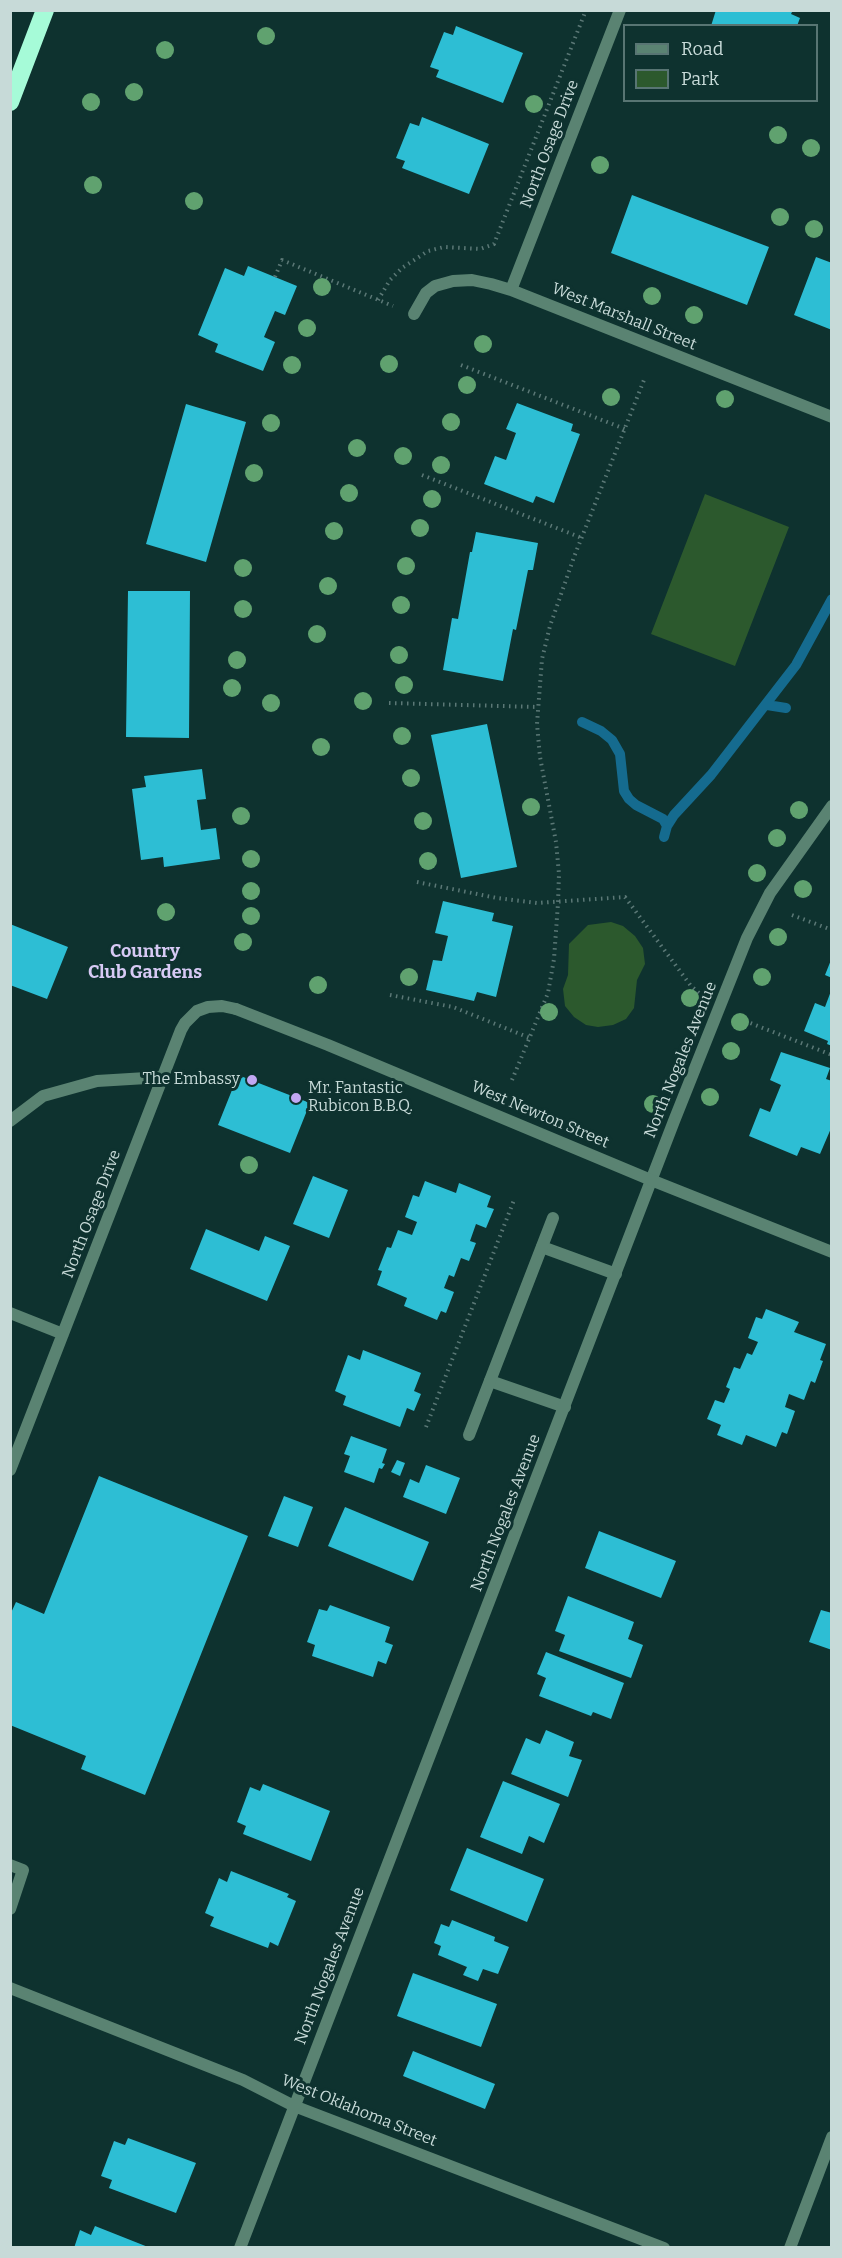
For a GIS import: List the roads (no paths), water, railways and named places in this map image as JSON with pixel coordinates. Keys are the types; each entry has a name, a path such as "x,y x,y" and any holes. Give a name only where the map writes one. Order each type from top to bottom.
{"highway":[{"path":"10,102 45,10"}],"street":[{"name":"North Osage Drive","path":"511,290 620,10"},
{"name":"West Marshall Street","path":"414,314 426,292 435,286 453,281 472,280 511,290 831,417"},
{"name":"North Nogales Avenue","path":"240,2247 651,1180 747,938 771,893 831,806"},
{"name":"North Osage Drive","path":"10,1470 181,1030 197,1011 222,1006 236,1009"},
{"name":"West Newton Street","path":"236,1009 831,1252"},
{"path":"10,1121 43,1096 97,1081 163,1077"},
{"path":"469,1435 553,1218"},
{"path":"542,1246 616,1274"},
{"path":"10,1313 63,1334"},
{"path":"490,1381 565,1407"},
{"path":"10,1865 23,1870 10,1909"},
{"name":"West Oklahoma Street","path":"10,1988 243,2080 294,2106 664,2247"},
{"path":"790,2247 831,2137"}],"waterway":[{"path":"664,837 667,826 674,815 711,775 796,665 832,599"},
{"path":"767,705 786,708"},
{"path":"582,722 601,731 612,740 620,754 624,791 629,799 663,819 667,826"}],"place":[{"name":"The Embassy","path":"252,1080"},
{"name":"Mr. Fantastic Rubicon B.B.Q.","path":"296,1098"}],"district":[{"name":"Country Club Gardens","path":"145,962"}]}
